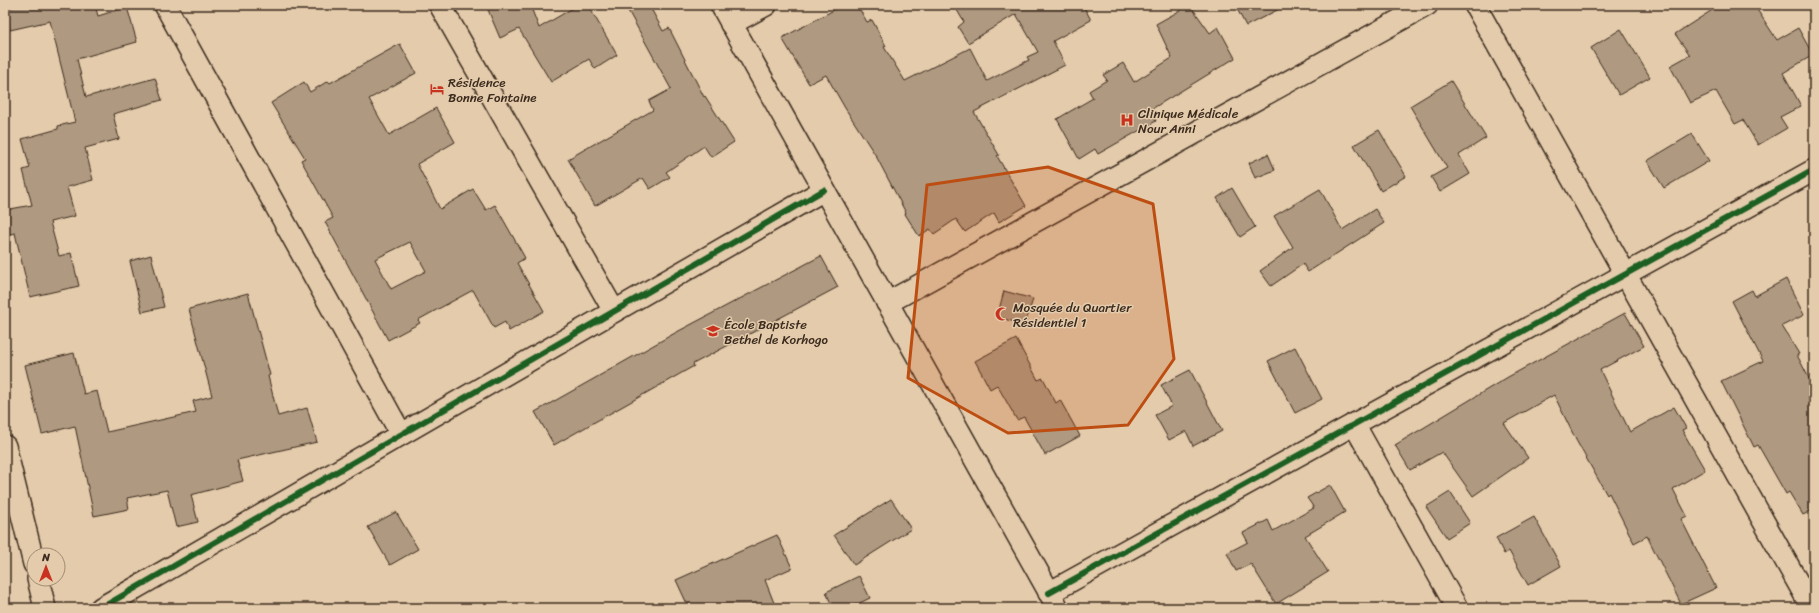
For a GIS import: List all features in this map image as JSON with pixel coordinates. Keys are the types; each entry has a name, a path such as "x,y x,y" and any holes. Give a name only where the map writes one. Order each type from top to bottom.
{"street":[{"path":"165,5 401,434"},
{"path":"440,5 614,311"},
{"path":"721,5 1054,600 1354,424 1814,170"},
{"path":"731,24 766,5"},
{"path":"887,303 1427,5"},
{"path":"1475,5 1812,608"},
{"path":"101,608 824,190"},
{"path":"1354,424 1456,608"},
{"path":"5,446 30,547"},
{"path":"40,587 45,608"}],"highlighted area":[{"path":"1048,167 1153,204 1174,359 1128,425 1008,433 908,378 927,185"}],"building":[{"path":"21,5 95,5 98,16 127,7 137,42 77,59 86,97 155,78 162,100 113,114 119,139 85,148 93,180 67,187 75,216 50,222 59,256 71,253 79,286 30,297 15,233 5,235 5,210 32,205 23,170 30,168 22,139 58,129 58,126 75,122 50,21 10,30 5,9"},
{"path":"486,5 530,5 539,28 578,5 588,5 617,55 595,69 589,59 551,82 519,29 500,38"},
{"path":"625,5 649,5 663,31 669,28 704,97 705,96 734,142 711,157 704,146 666,172 670,177 650,189 643,178 595,206 568,159 653,110 649,101 671,89"},
{"path":"843,5 857,5 867,22 872,20 886,46 884,47 905,81 970,48 987,81 1029,60 1027,57 1038,52 1016,14 968,43 958,27 964,22 954,5 1083,5 1091,20 1053,41 1065,65 974,112 1026,206 999,222 994,213 965,232 956,219 934,234 930,229 919,236 905,214 906,213 876,156 826,75 809,84 782,38"},
{"path":"1190,5 1210,33 1218,27 1235,58 1150,110 1156,121 1098,154 1095,149 1079,159 1057,119 1093,98 1089,91 1107,80 1103,75 1123,63 1134,82 1172,58 1156,24"},
{"path":"1235,5 1287,5 1246,26"},
{"path":"1720,5 1754,5 1777,40 1798,28 1813,55 1783,73 1801,106 1780,117 1787,128 1758,145 1743,120 1735,124 1716,91 1690,103 1670,66 1690,55 1675,34"},
{"path":"1621,29 1650,77 1619,95 1591,48"},
{"path":"400,44 416,73 369,99 389,135 436,108 455,142 417,164 440,209 473,189 486,210 495,205 525,258 517,263 544,311 509,331 505,322 494,328 473,290 418,320 420,323 388,340 325,222 333,218 301,160 305,158 271,103 304,82 310,92 328,81 330,83","holes":["410,242 426,271 391,289 375,259"]},
{"path":"1451,81 1486,138 1459,155 1470,174 1440,192 1431,177 1447,168 1410,106"},
{"path":"1379,130 1406,176 1381,191 1354,145"},
{"path":"1692,134 1709,161 1664,188 1647,161"},
{"path":"1268,154 1275,170 1255,178 1249,163"},
{"path":"1232,188 1255,227 1240,237 1217,198"},
{"path":"1320,189 1342,230 1375,209 1384,223 1308,272 1303,264 1271,286 1260,271 1293,247 1274,216"},
{"path":"151,255 164,307 142,312 130,261"},
{"path":"821,256 838,287 693,364 694,366 554,445 535,412 675,333"},
{"path":"1786,279 1804,315 1782,326 1799,354 1797,355 1814,388 1814,509 1803,515 1789,492 1786,494 1758,445 1754,447 1721,381 1763,361 1732,301 1752,290 1755,296"},
{"path":"1004,291 1033,299 1025,325 997,317"},
{"path":"248,293 270,375 268,376 278,416 307,408 317,442 237,460 243,481 191,495 198,522 176,527 167,490 127,498 129,509 94,516 75,426 42,434 25,365 74,353 84,394 97,391 107,432 196,412 193,401 212,396 189,309"},
{"path":"1625,313 1644,346 1600,370 1630,432 1674,407 1686,428 1682,430 1705,470 1673,489 1687,516 1681,519 1716,588 1681,604 1647,536 1634,543 1609,493 1607,495 1576,440 1554,395 1504,423 1528,458 1473,496 1442,452 1410,470 1395,445 1508,377"},
{"path":"1016,339 1038,380 1043,378 1056,403 1060,400 1080,436 1045,455 1024,417 1017,420 997,385 990,389 975,361"},
{"path":"1295,347 1322,399 1295,413 1268,361"},
{"path":"1190,370 1222,431 1193,446 1186,431 1169,440 1155,415 1172,406 1161,385"},
{"path":"1330,485 1345,512 1305,536 1328,572 1276,604 1251,564 1236,571 1227,553 1248,542 1243,533 1268,520 1273,531 1314,508 1307,498"},
{"path":"1450,492 1470,523 1447,538 1426,507"},
{"path":"891,499 911,529 854,565 834,535"},
{"path":"396,512 418,549 390,565 368,527"},
{"path":"1534,517 1561,566 1528,585 1509,551 1504,554 1496,538"},
{"path":"777,535 792,568 765,580 776,608 689,608 676,580"},
{"path":"859,576 870,598 849,608 833,608 826,592"}],"cycle path":[{"path":"1049,593 1814,170"},
{"path":"101,608 824,190"}],"place":[{"name":"Résidence Bonne Fontaine","path":"437,89"},
{"name":"Clinique Médicale Nour Anni","path":"1127,120"},
{"name":"Mosquée du Quartier Résidentiel 1","path":"1002,314"},
{"name":"École Baptiste Bethel de Korhogo","path":"713,331"}]}
